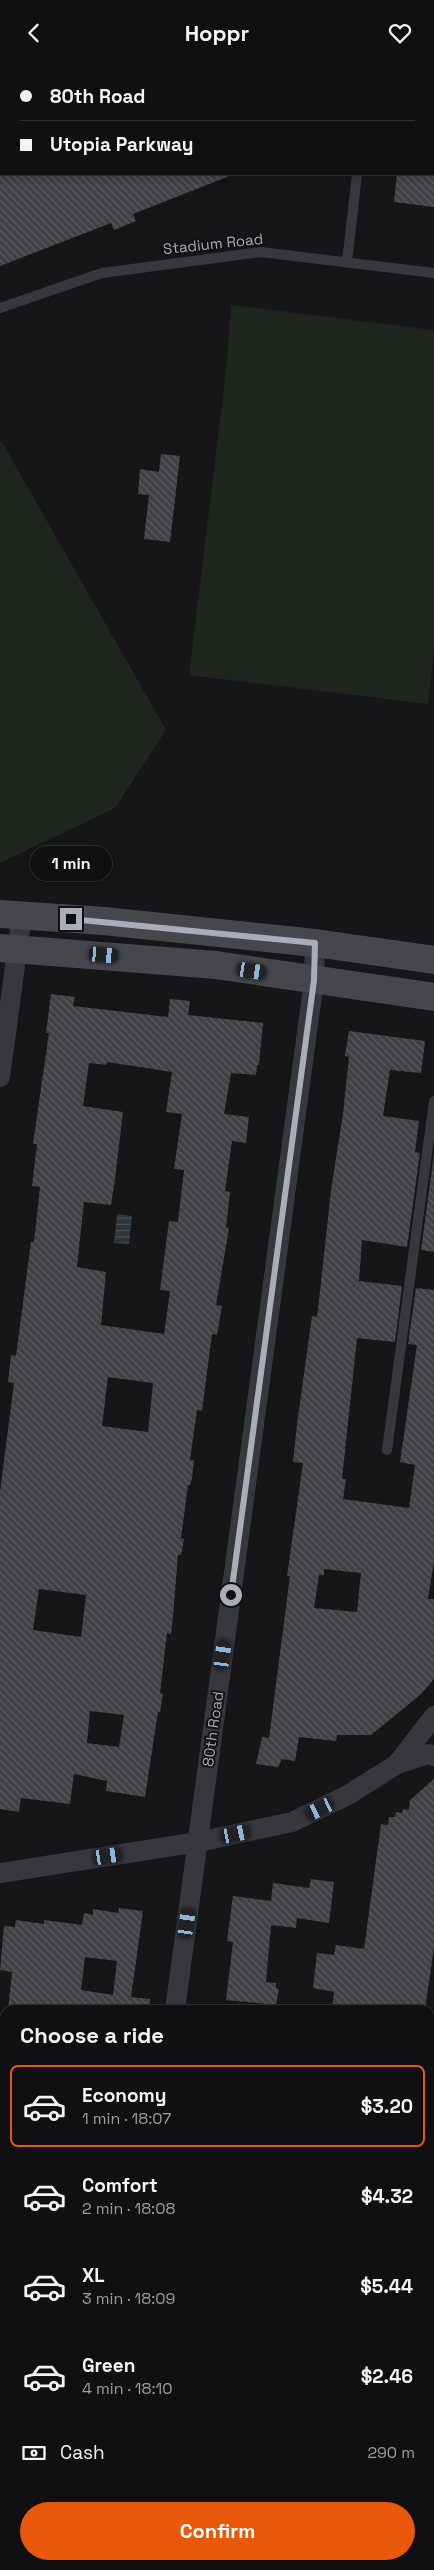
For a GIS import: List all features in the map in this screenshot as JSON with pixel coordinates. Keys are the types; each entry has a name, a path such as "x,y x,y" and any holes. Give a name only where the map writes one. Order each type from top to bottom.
{"main road":[{"path":"11,915 315,943 434,960"},
{"path":"9,948 216,965 434,997"}],"street":[{"path":"0,1077 11,915"},
{"name":"80th Road","path":"176,2005 314,980 315,943"},
{"path":"397,1764 434,1716"},
{"path":"0,1873 198,1842 292,1822 348,1795 397,1764 428,1754 434,1755"}],"lane":[{"path":"347,262 357,175"},
{"name":"Stadium Road","path":"0,308 102,273 261,251 434,273"},
{"path":"387,1451 434,1101"}],"shaded area":[{"path":"231,305 434,330 434,653 428,704 189,675 226,371"},
{"path":"0,441 166,730 115,808 0,863"},
{"path":"117,1214 132,1216 129,1244 114,1243"}],"building":[{"path":"0,175 232,175 133,214 136,221 114,230 111,223 0,266"},
{"path":"397,175 434,175 434,207 394,202"},
{"path":"161,454 180,456 170,542 144,539 149,495 138,494 140,469 159,472"},
{"path":"51,994 75,997 73,1006 168,1017 170,999 190,1001 188,1015 263,1023 259,1065 257,1065 256,1075 231,1073 224,1114 249,1117 246,1143 232,1141 225,1191 230,1192 226,1228 229,1228 216,1305 222,1306 217,1335 212,1334 202,1411 197,1410 190,1460 194,1460 192,1478 190,1485 188,1485 181,1538 184,1539 181,1555 178,1555 171,1634 167,1633 160,1693 163,1694 160,1712 158,1712 145,1797 106,1791 107,1781 74,1774 70,1804 21,1798 19,1812 0,1809 0,1492 14,1383 8,1382 11,1355 16,1356 31,1242 34,1242 40,1187 32,1186 37,1144 33,1144 49,1033 46,1033","holes":["107,1062 172,1072 166,1112 182,1114 174,1169 184,1170 178,1222 169,1221 160,1290 170,1291 164,1334 101,1325 106,1272 77,1267 84,1202 111,1205 115,1179 123,1112 83,1106 89,1063 106,1065","108,1377 153,1383 148,1432 102,1426","39,1589 86,1595 81,1637 33,1630","90,1711 124,1715 119,1747 87,1743"]},
{"path":"349,1031 425,1041 421,1073 390,1070 383,1116 419,1121 415,1152 420,1153 407,1247 362,1240 359,1281 402,1286 395,1342 357,1338 342,1479 346,1479 343,1499 409,1508 415,1465 400,1462 417,1345 408,1344 416,1288 434,1290 434,1561 428,1599 434,1599 434,1679 420,1695 371,1735 337,1735 336,1741 299,1737 295,1761 282,1759 278,1767 256,1764 262,1737 269,1738 290,1576 287,1576 303,1463 293,1462 297,1424 312,1316 317,1317 331,1190 343,1114 349,1057 345,1056","holes":["324,1569 361,1573 357,1612 314,1608 319,1575 324,1575"]},
{"path":"434,1154 434,1252 421,1250"},
{"path":"434,1779 434,1947 426,2005 333,2005 334,1992 313,1988 317,1953 334,1955 336,1945 364,1949 381,1824 388,1825 389,1817 395,1817 396,1812 402,1813 403,1809 409,1810 410,1800"},
{"path":"311,1879 334,1882 329,1923 297,1918 296,1928 271,1925 266,1982 276,1983 276,1988 279,1989 276,2005 226,2000 233,1942 227,1941 233,1896 271,1901 273,1883 309,1888"},
{"path":"119,1908 143,1911 131,1997 150,1999 149,2005 9,2005 12,1972 0,1970 4,1926 15,1927 16,1920 44,1924 44,1920 82,1925 84,1913 93,1915 93,1909 118,1913","holes":["85,1957 117,1961 113,1995 81,1990"]}],"route":[{"path":"71,919 315,943 314,980 231,1595"}]}
